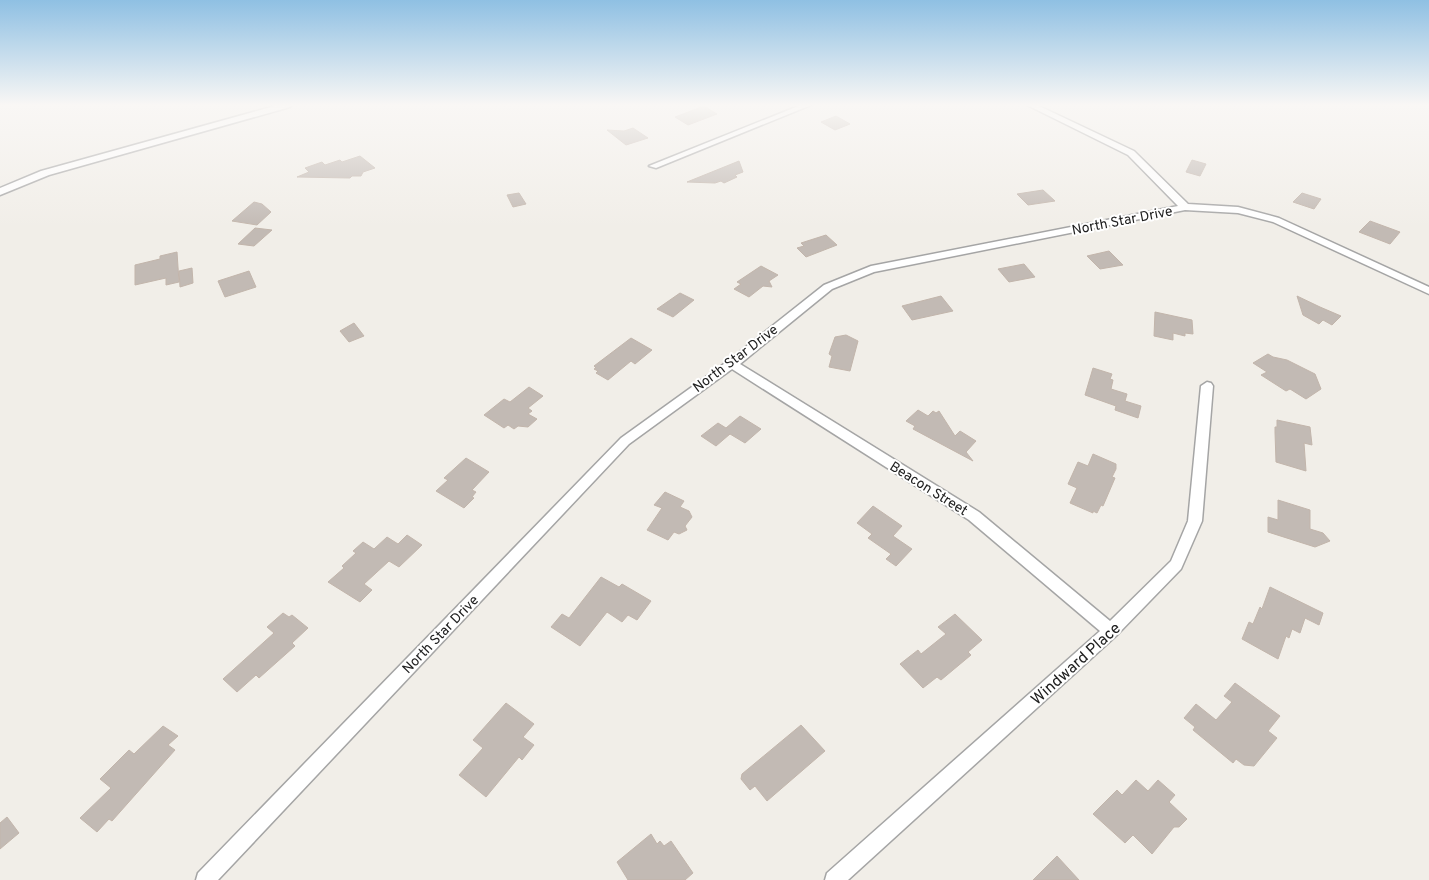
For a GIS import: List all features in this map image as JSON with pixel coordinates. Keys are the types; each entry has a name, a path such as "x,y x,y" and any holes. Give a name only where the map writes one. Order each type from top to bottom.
{"street":[{"path":"0,192 44,174 142,146"},
{"path":"652,166 702,146"},
{"path":"1117,146 1131,153 1185,208"},
{"name":"North Star Drive","path":"205,880 625,441 732,364 828,287 871,269 1185,208 1238,210 1276,220 1429,291"},
{"name":"Beacon Street","path":"732,364 974,516 1110,632"},
{"name":"Windward Place","path":"834,880 1110,632 1176,565 1195,522 1206,386"}],"building":[{"path":"360,156 375,168 363,172 361,176 352,176 350,178 297,177 309,172 305,168 322,162 325,165"},
{"path":"1192,160 1206,164 1200,176 1186,172"},
{"path":"739,161 743,172 724,183 721,181 715,183 687,182"},
{"path":"1043,190 1055,201 1028,205 1017,194"},
{"path":"519,193 526,204 513,207 507,195"},
{"path":"1302,193 1321,199 1314,209 1293,202"},
{"path":"254,202 262,204 271,212 257,225 232,221"},
{"path":"1370,221 1400,232 1390,244 1359,232"},
{"path":"255,228 272,230 254,246 238,244"},
{"path":"826,235 837,245 806,257 797,248 804,246 801,243"},
{"path":"1109,251 1123,265 1100,269 1087,256"},
{"path":"177,252 179,282 166,285 166,278 135,285 135,265 160,259 160,256"},
{"path":"1024,264 1035,277 1009,282 998,269"},
{"path":"761,266 778,275 769,281 772,287 763,286 749,297 734,289 741,284 737,282"},
{"path":"192,268 193,283 180,287 179,271"},
{"path":"249,271 256,287 225,297 218,281"},
{"path":"680,293 694,300 673,317 657,309"},
{"path":"941,296 953,311 912,320 902,306"},
{"path":"1297,296 1341,316 1332,325 1323,320 1319,324 1303,315"},
{"path":"1155,312 1192,320 1193,334 1185,333 1185,336 1173,333 1173,340 1154,336"},
{"path":"354,323 364,336 349,342 340,331"},
{"path":"846,335 858,341 850,371 829,367 832,356 829,354 835,337"},
{"path":"631,338 652,350 635,364 631,361 608,380 596,373 598,371 594,369 596,368 594,366"},
{"path":"1268,354 1287,360 1315,374 1321,389 1306,399 1290,389 1286,391 1261,375 1267,372 1253,363"},
{"path":"1093,368 1112,374 1110,379 1113,380 1111,389 1127,394 1125,401 1141,406 1138,418 1115,410 1116,406 1085,395"},
{"path":"529,387 543,396 528,408 532,411 528,414 537,419 528,427 518,426 514,429 508,425 504,428 484,415 504,399 510,402"},
{"path":"918,410 928,416 933,411 936,413 939,411 955,436 960,431 976,441 966,452 973,461 913,429 915,426 906,421"},
{"path":"740,416 761,429 745,443 730,434 716,446 701,436 718,423 726,428"},
{"path":"1277,420 1310,427 1312,445 1304,443 1306,471 1276,462 1275,427 1277,427"},
{"path":"1093,454 1116,464 1112,477 1115,478 1103,506 1101,505 1097,513 1070,503 1077,488 1068,484 1078,462 1088,466"},
{"path":"466,458 489,472 472,490 476,492 472,497 474,498 464,508 436,491 448,480 444,478"},
{"path":"665,492 684,501 680,507 689,511 692,517 685,526 687,530 679,534 674,532 668,540 647,530 662,508 654,505"},
{"path":"1278,500 1310,510 1310,529 1323,533 1330,541 1315,547 1268,532 1268,517 1278,520"},
{"path":"873,506 902,526 893,536 912,549 896,566 886,559 891,554 868,538 872,534 857,523"},
{"path":"407,535 422,545 399,567 389,561 364,584 372,590 360,602 328,582 344,568 342,566 356,553 353,551 363,542 374,549 387,537 398,544"},
{"path":"601,577 619,587 622,584 651,601 637,620 628,615 622,622 607,612 580,646 551,627 562,614 569,618"},
{"path":"1270,587 1323,613 1319,625 1305,618 1300,633 1292,629 1289,638 1286,636 1278,659 1242,639 1249,622 1253,624 1260,607 1262,609"},
{"path":"283,613 289,617 292,615 308,628 292,643 295,646 259,678 256,675 237,692 223,679 274,633 267,627"},
{"path":"955,614 982,640 968,652 971,655 941,680 937,677 923,688 900,664 918,650 921,654 946,634 938,627"},
{"path":"1235,683 1280,716 1268,731 1277,738 1254,766 1244,765 1236,759 1233,763 1193,730 1195,727 1184,718 1196,704 1216,720 1232,702 1224,696"},
{"path":"506,703 534,724 523,737 534,745 522,760 519,757 486,797 459,775 483,748 473,740"},
{"path":"801,725 825,751 767,801 755,786 750,790 741,779 742,774"},
{"path":"163,726 178,736 168,745 175,750 112,821 109,819 97,832 80,818 111,788 100,779 129,750 134,754"},
{"path":"1136,780 1148,791 1158,780 1175,795 1169,802 1187,819 1179,827 1174,827 1152,854 1133,835 1125,843 1093,814 1117,790 1122,795"},
{"path":"7,817 19,833 0,849 0,823"},
{"path":"651,834 657,844 660,841 664,846 671,841 693,873 685,880 628,880 617,862"},
{"path":"1057,856 1079,880 1033,880"}]}
